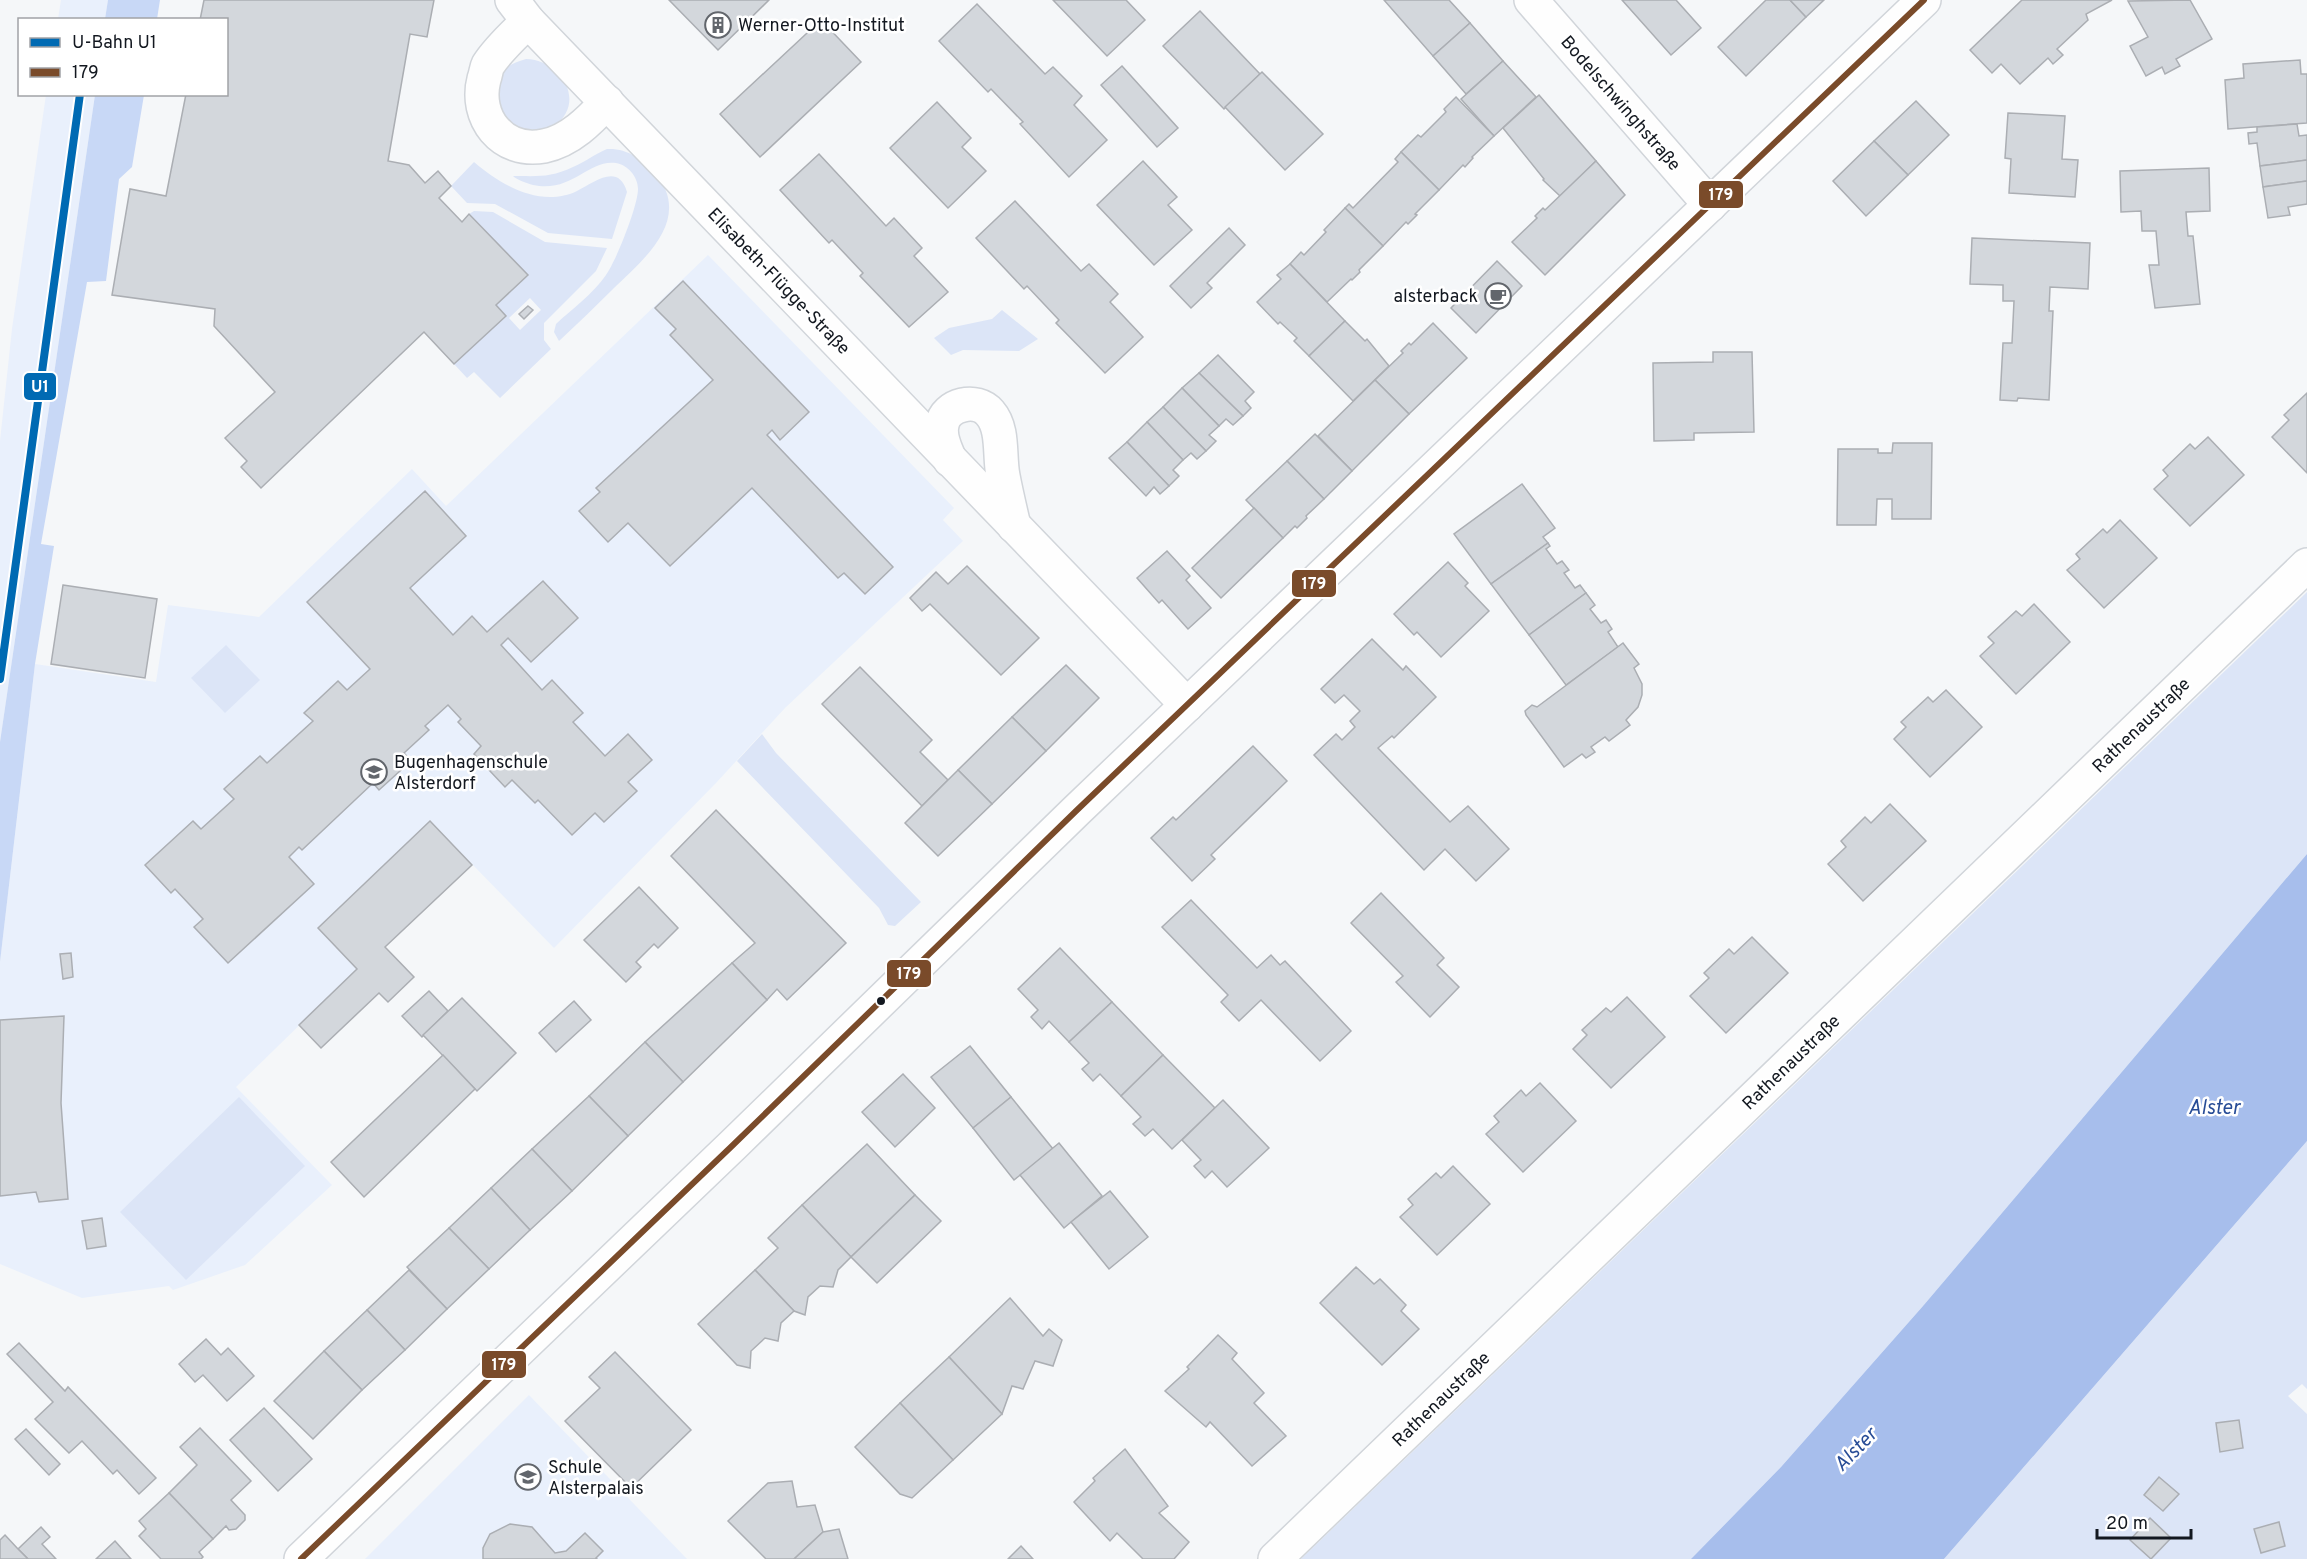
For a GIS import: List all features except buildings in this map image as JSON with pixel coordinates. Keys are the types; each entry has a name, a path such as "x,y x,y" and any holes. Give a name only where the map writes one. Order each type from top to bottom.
{"street":[{"name":"Bodelschwinghstraße","path":"1531,0 1710,205"},
{"path":"301,1559 1187,705 1924,0"},
{"name":"Elisabeth-Flügge-Straße","path":"607,102 594,116 567,137 544,146 523,147 504,140 493,130 482,108 482,89 488,66 520,10 1187,705"},
{"name":"Elisabeth-Flügge-Straße","path":"950,460 942,440 942,424 947,413 960,405 975,404 989,412 998,431 1002,473 1014,526"},
{"name":"Rathenaustraße","path":"1275,1559 2307,565"}],"shaded area":[{"path":"61,0 108,0 105,18 58,18"},
{"path":"108,0 160,0 157,18 105,18"},
{"path":"526,59 539,61 550,67 566,84 569,95 569,106 564,117 552,127 531,133 502,119 497,89 500,74 514,63"},
{"path":"46,96 95,96 0,742 0,441 12,329"},
{"path":"95,96 144,96 132,167 119,179 106,281 87,282 41,544 54,546 35,664 0,962 0,742"},
{"path":"607,149 621,150 634,155 655,173 666,190 669,206 667,222 650,252 559,341 554,332 556,324 595,289 610,268 631,220 638,185 628,169 616,163 597,166 559,184 547,186 533,185 513,176 543,176 565,171"},
{"path":"474,162 509,186 540,196 564,196 605,177 618,178 627,192 612,239 548,233 495,204 467,203 451,186"},
{"path":"474,211 493,212 545,242 607,248 596,271 544,323 544,340 551,349 500,398 474,372 467,378 454,364 506,316 496,305 528,275 469,214","holes":["530,298 541,310 520,330 509,318"]},
{"name":"Bugenhagenschule Alsterdorf","path":"708,255 954,508 943,520 963,541 785,708 716,783 554,948 430,821 318,928 357,969 236,1087 332,1185 245,1265 173,1290 169,1286 82,1298 0,1264 0,962 35,664 156,682 168,605 259,617 412,469 446,506"},
{"path":"1002,310 1038,339 1019,351 963,350 951,355 934,338 949,328 992,319"},
{"path":"2307,592 2307,854 1923,1306 1781,1467 1691,1559 1301,1559"},
{"path":"226,645 260,680 225,713 191,678"},
{"path":"762,734 776,753 921,902 895,926 888,925 879,908 737,761"},
{"path":"239,1097 305,1166 186,1280 120,1212"},
{"path":"2307,1141 2307,1389 2302,1384 2288,1396 2307,1414 2307,1559 1944,1559"},
{"name":"Schule Alsterpalais","path":"529,1395 687,1559 365,1559"}],"water":[{"name":"Alster","path":"2307,854 2307,1141 1944,1559 1691,1559 1781,1467 1923,1306"}],"metro line":[{"name":"U1","path":"0,679 80,96"}],"transit line":[{"name":"179","path":"301,1559 733,1145 1076,811 1924,0"}],"place":[{"name":"Werner-Otto-Institut","path":"718,25"},
{"name":"alsterback","path":"1498,296"},
{"name":"Bugenhagenschule Alsterdorf","path":"374,772"},
{"name":"Schule Alsterpalais","path":"528,1477"}]}
